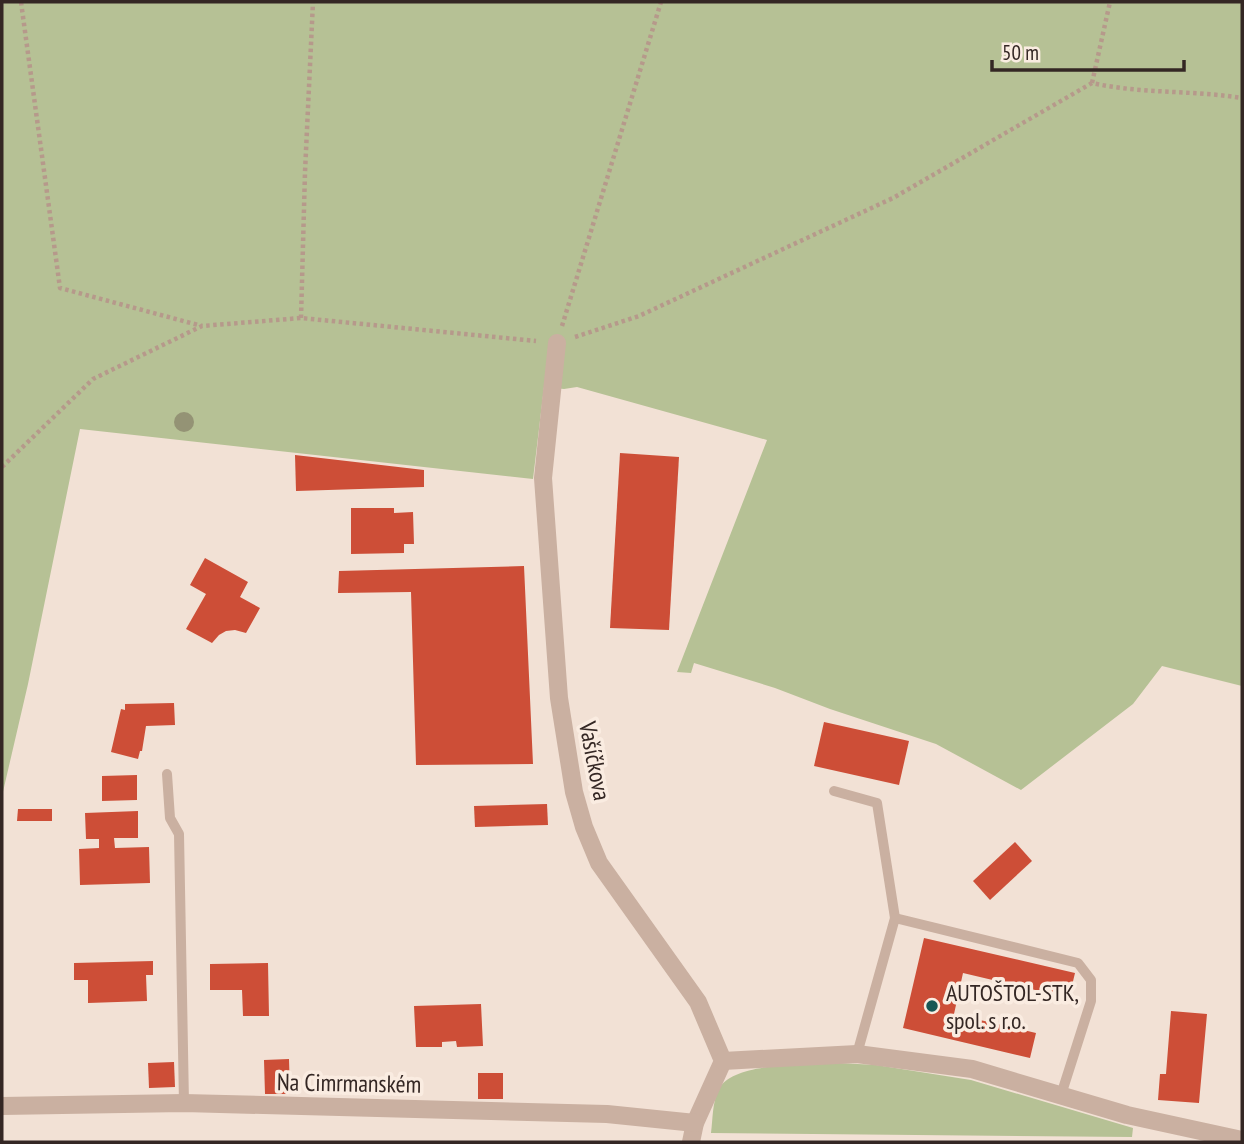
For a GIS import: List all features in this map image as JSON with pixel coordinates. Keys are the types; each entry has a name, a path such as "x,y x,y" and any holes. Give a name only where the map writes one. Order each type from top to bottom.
{"street":[{"name":"Vašíčkova","path":"557,343 543,478 559,698 574,792 584,827 599,863 698,1002 723,1062"},
{"path":"691,1142 695,1123 723,1062 857,1054 972,1069 1127,1115 1242,1140"},
{"name":"Na Cimrmanském","path":"2,1105 184,1103 607,1114 695,1123"}],"lane":[{"path":"167,774 170,818 178,834 184,1103"},
{"path":"834,791 877,803 895,918 857,1054"},
{"path":"895,918 1078,963 1091,980 1091,1001 1061,1095"}],"path":[{"path":"21,2 60,288 202,326 301,318 557,343 639,316 893,198 1091,83 1111,88 1206,92 1242,98"},
{"path":"301,318 313,2"},
{"path":"557,343 661,2"},
{"path":"1091,83 1110,2"},
{"path":"2,467 93,379 202,326"}],"green space":[{"path":"2,2 1242,2 1242,686 1162,666 1133,704 1021,790 936,744 775,688 694,663 691,673 677,672 767,440 577,387 544,387 533,479 80,429 28,684 2,796"},
{"path":"839,1063 876,1065 971,1080 1133,1128 1132,1137 711,1133 715,1099 727,1080 740,1073 774,1066"}],"building":[{"path":"620,453 679,457 669,630 610,628"},
{"path":"295,455 424,470 424,487 296,491"},
{"path":"351,508 394,508 394,513 413,512 414,544 404,544 404,553 351,554"},
{"path":"205,558 248,582 240,597 260,608 246,633 226,631 212,643 186,629 206,594 190,585"},
{"path":"524,566 533,764 416,765 411,592 338,593 339,571"},
{"path":"174,703 175,725 146,726 138,759 111,752 121,709 125,710 125,704"},
{"path":"824,722 909,741 899,785 814,766"},
{"path":"137,775 137,800 102,801 102,776"},
{"path":"547,804 548,825 475,827 474,806"},
{"path":"18,809 52,809 52,821 17,821"},
{"path":"138,811 138,838 114,838 115,848 149,847 150,883 80,885 79,849 99,848 99,839 86,839 85,813"},
{"path":"1015,842 1032,861 990,900 973,881"},
{"name":"AUTOŠTOL-STK, spol. s r.o.","path":"924,938 1075,973 1069,998 963,973 954,1014 1036,1033 1030,1058 903,1028"},
{"path":"153,961 153,975 146,975 147,1001 88,1003 88,980 74,980 74,963"},
{"path":"268,963 269,1016 243,1016 242,990 210,990 210,964"},
{"path":"481,1004 483,1046 457,1047 456,1041 442,1042 442,1047 416,1047 414,1006"},
{"path":"1171,1011 1207,1014 1199,1103 1158,1100 1160,1074 1166,1074"},
{"path":"289,1059 290,1094 265,1094 264,1060"},
{"path":"174,1062 175,1087 149,1088 148,1063"},
{"path":"478,1073 503,1073 503,1099 478,1099"}],"place":[{"name":"AUTOŠTOL-STK, spol. s r.o.","path":"932,1006"}]}
